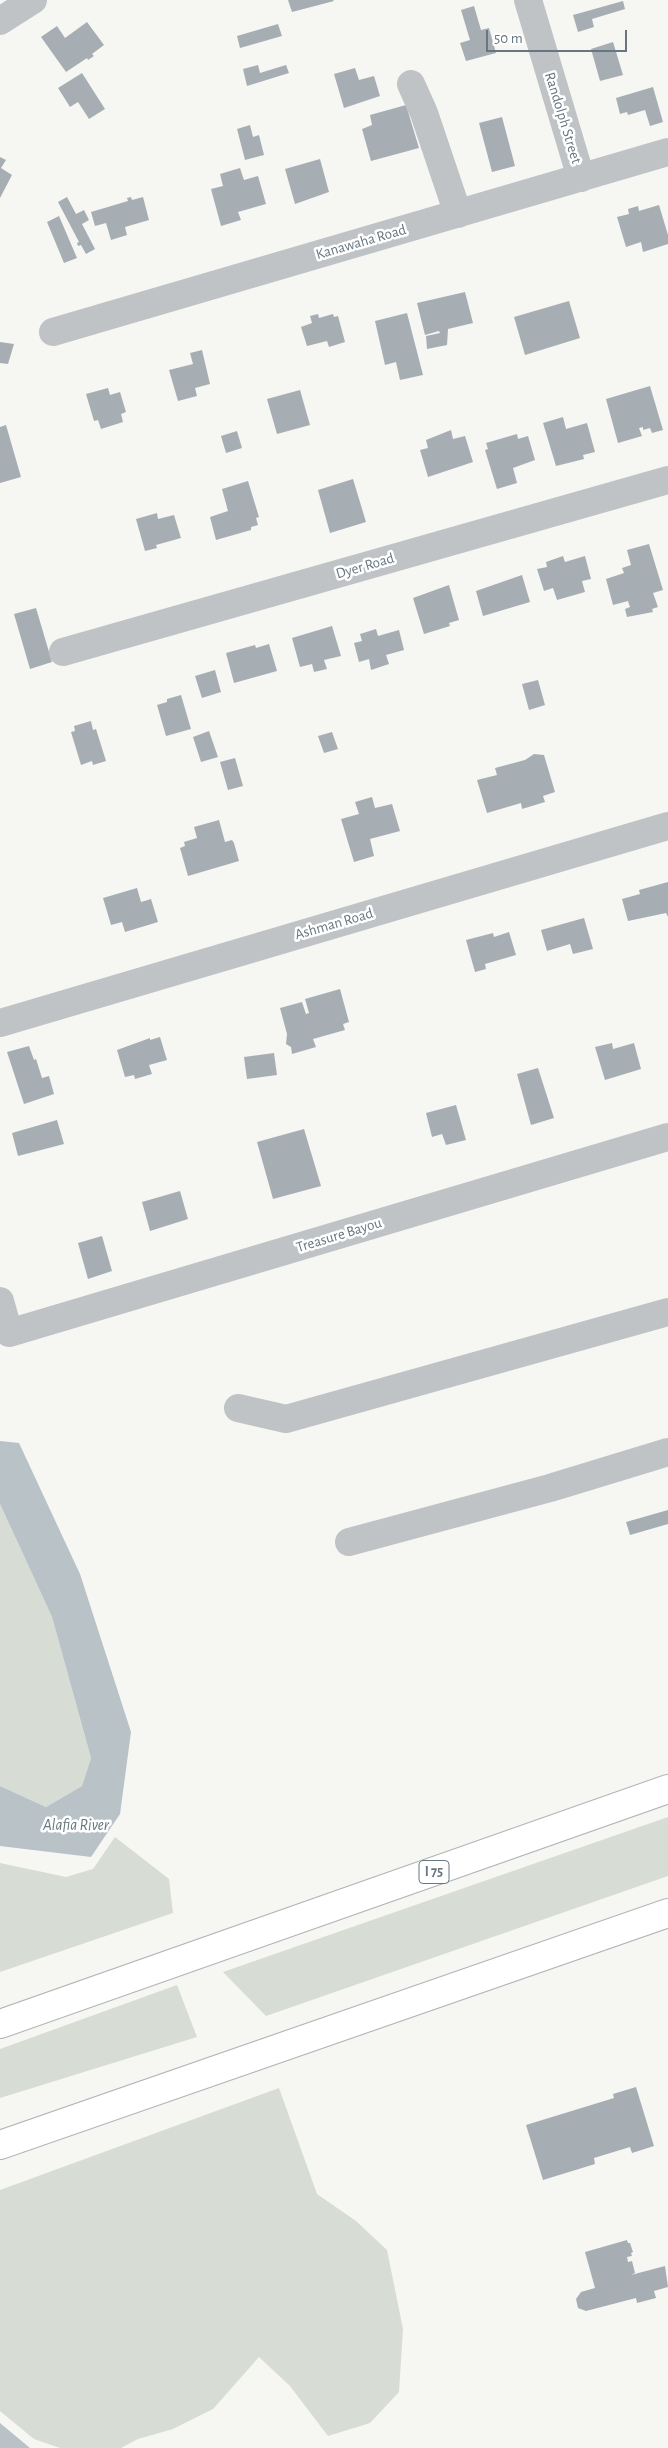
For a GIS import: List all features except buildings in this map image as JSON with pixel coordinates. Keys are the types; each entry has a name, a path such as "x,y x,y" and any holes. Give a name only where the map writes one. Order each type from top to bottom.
{"highway":[{"name":"I 75","path":"0,2024 668,1790"},
{"path":"0,2145 668,1913"}],"street":[{"path":"0,21 33,0"},
{"name":"Randolph Street","path":"528,0 581,178"},
{"path":"410,84 424,113 458,214"},
{"name":"Kanawaha Road","path":"53,332 668,152"},
{"name":"Dyer Road","path":"63,652 668,480"},
{"name":"Ashman Road","path":"0,1022 668,826"},
{"name":"Treasure Bayou","path":"0,1301 9,1333 668,1137"},
{"path":"238,1408 286,1419 668,1312"},
{"path":"349,1542 550,1488 668,1452"}],"shaded area":[{"path":"0,1504 52,1617 91,1758 82,1786 46,1807 0,1786"},
{"path":"668,1817 668,1876 266,2016 223,1972"},
{"path":"115,1837 169,1879 173,1913 0,1972 0,1863 66,1877 93,1869"},
{"path":"177,1985 197,2037 0,2098 0,2049"},
{"path":"279,2088 317,2194 356,2221 387,2250 403,2329 399,2392 370,2423 328,2436 290,2386 259,2357 213,2409 173,2429 138,2439 121,2448 60,2448 34,2439 0,2411 0,2190"}],"water":[{"name":"Alafia River","path":"0,1441 19,1443 80,1574 131,1732 120,1814 91,1857 0,1846 0,1786 46,1807 82,1786 91,1758 52,1617 0,1504"},
{"path":"0,2423 30,2448 0,2448"}]}
